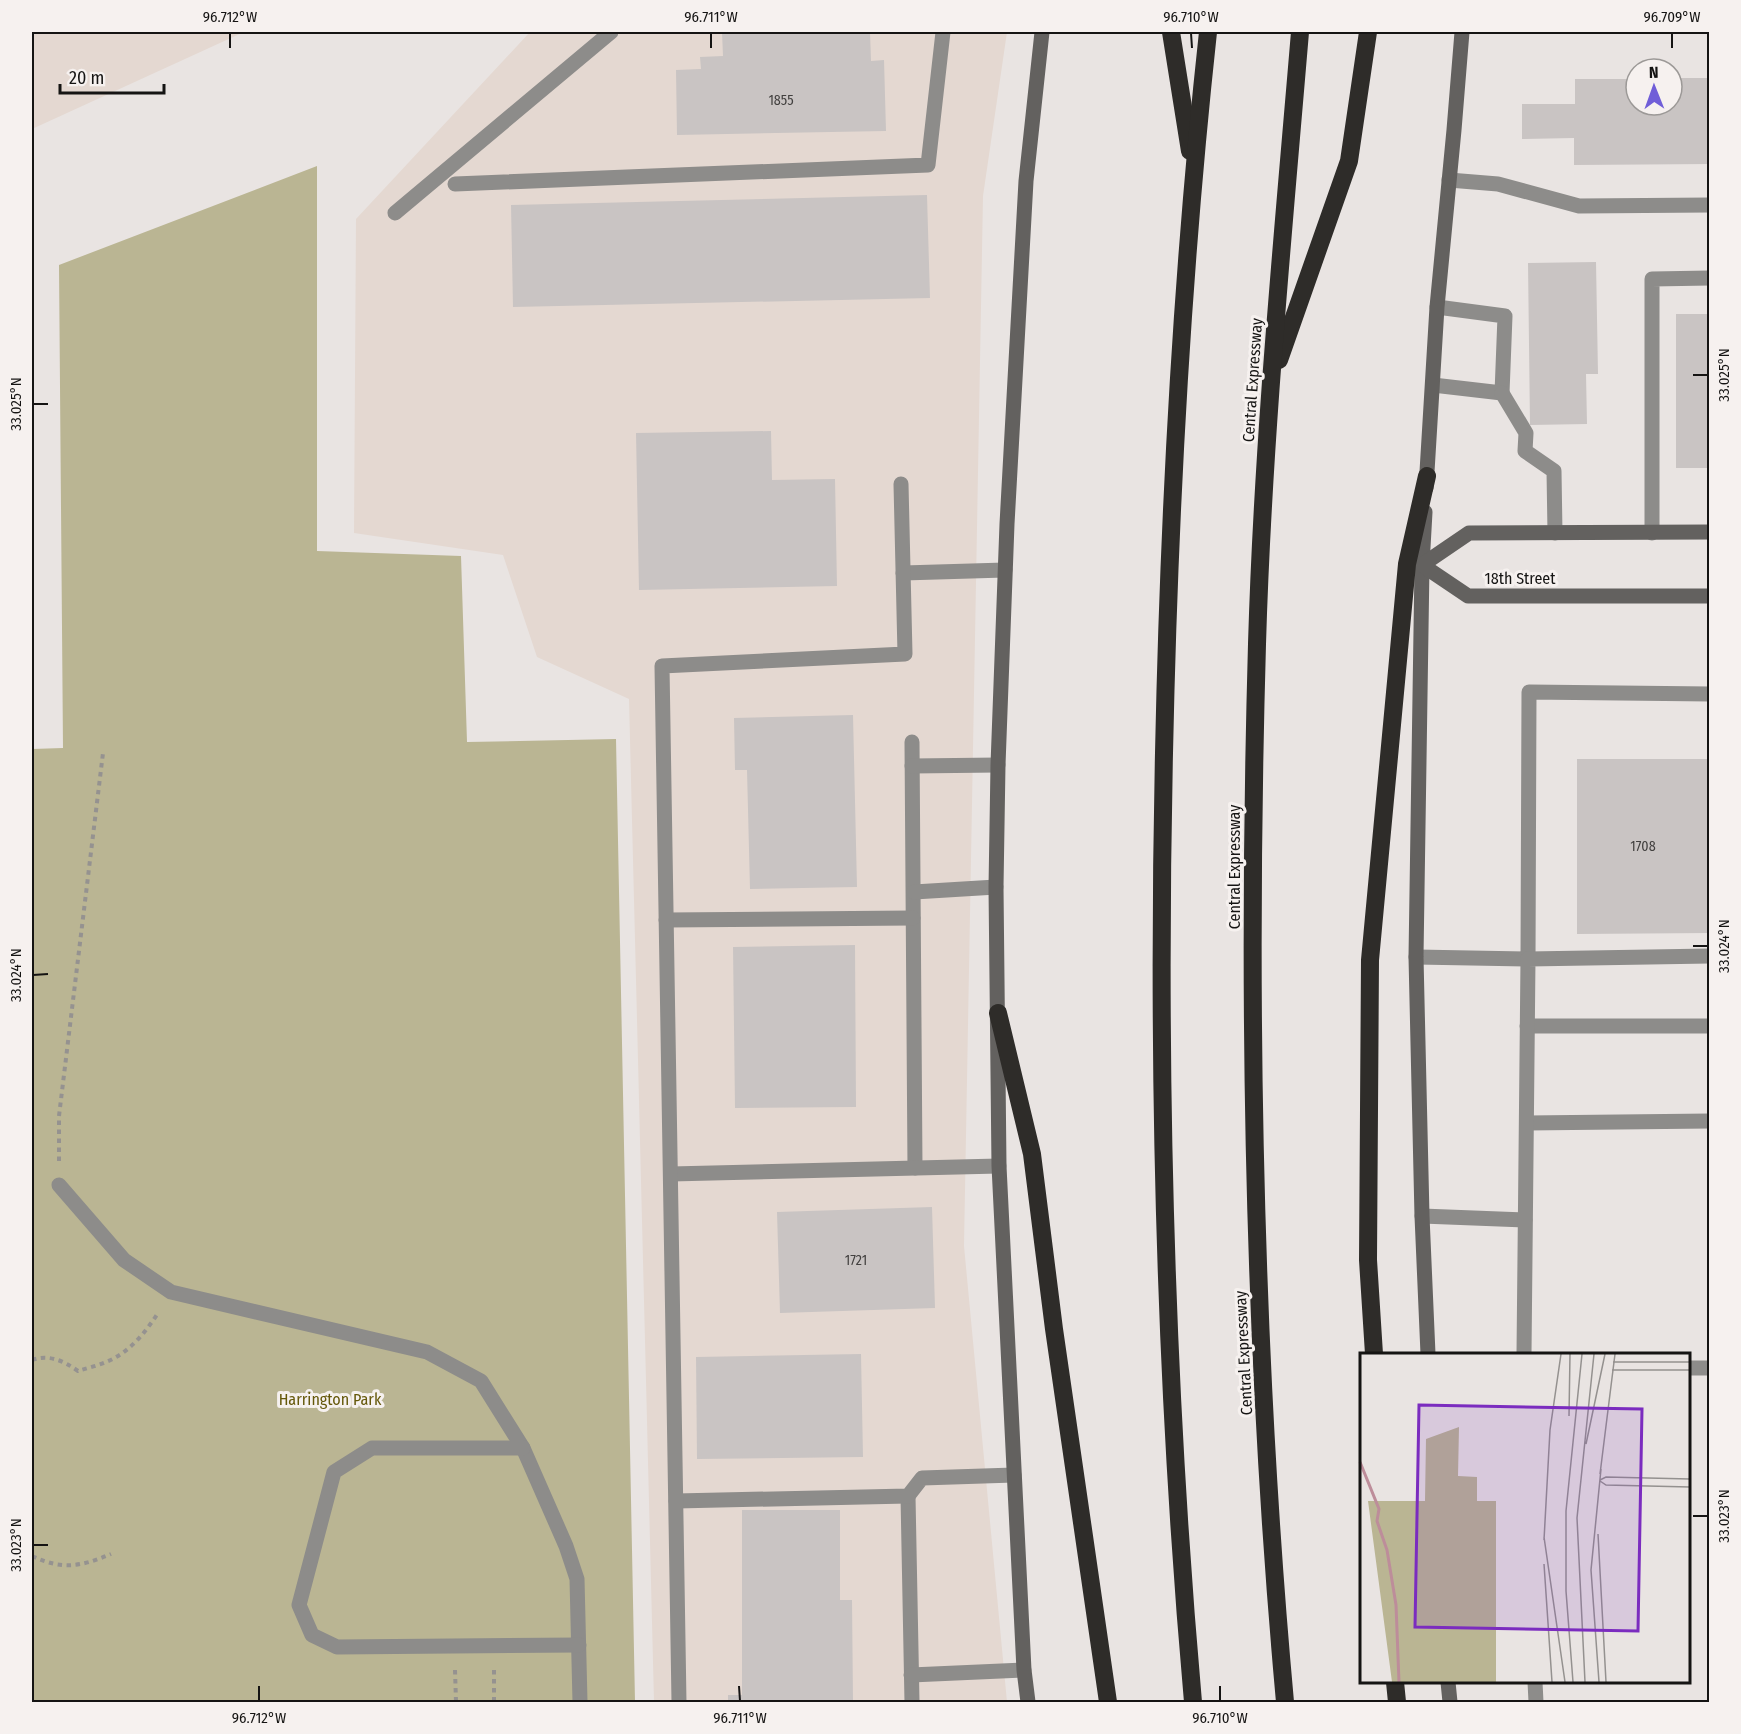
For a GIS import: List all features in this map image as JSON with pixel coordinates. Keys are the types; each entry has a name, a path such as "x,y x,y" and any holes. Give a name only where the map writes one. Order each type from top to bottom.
{"highway":[{"path":"1171,32 1194,178"},
{"path":"1193,1702 1181,1547 1163,1180 1161,1042 1163,793 1168,589 1184,303 1208,32"},
{"name":"Central Expressway","path":"1285,1702 1257,1261 1253,1073 1253,856 1257,642 1270,384 1300,32"},
{"path":"1270,384 1349,161 1368,32"},
{"path":"1374,1353 1368,1260 1370,960 1407,564 1427,476"},
{"path":"998,1013 1032,1154 1054,1329 1108,1702"},
{"path":"1395,1683 1397,1702"}],"main road":[{"path":"1028,1702 1024,1670 999,1166 996,887 1005,570 1026,181 1042,32"},
{"path":"1428,1353 1422,1216 1416,957 1422,565 1437,307 1462,32"},
{"path":"1422,565 1469,533 1710,532"},
{"name":"18th Street","path":"1422,565 1468,596 1710,596"},
{"path":"1448,1683 1450,1702"}],"lane":[{"path":"395,213 611,32"},
{"path":"455,184 928,165 943,32"},
{"path":"1449,180 1498,184 1579,206 1710,205"},
{"path":"1652,533 1652,279 1710,278"},
{"path":"1437,307 1505,316 1502,393 1526,433 1525,451 1554,471 1555,533"},
{"path":"1432,385 1502,393"},
{"path":"679,1702 662,666 904,654 901,484"},
{"path":"903,573 1005,570"},
{"path":"1524,1353 1529,692 1710,694"},
{"path":"912,742 915,1168"},
{"path":"912,766 998,765"},
{"path":"914,892 996,887"},
{"path":"666,920 914,918"},
{"path":"1416,957 1528,960 1710,956"},
{"path":"1527,1026 1710,1026"},
{"path":"1527,1123 1710,1121"},
{"path":"671,1174 999,1166"},
{"path":"59,1185 124,1260 171,1292 427,1352 481,1381 523,1448 578,1579 580,1702"},
{"path":"1422,1216 1526,1220"},
{"path":"1690,1368 1710,1368"},
{"path":"523,1448 372,1448 334,1472 299,1605 312,1635 337,1647 579,1646"},
{"path":"912,1702 908,1497 922,1478 1014,1475"},
{"path":"676,1501 908,1497"},
{"path":"911,1675 1024,1670"},
{"path":"1535,1683 1536,1702"}],"path":[{"path":"59,1185 59,1116 103,753"},
{"path":"32,1360 39,1357 55,1358 68,1363 78,1371 107,1362 128,1349 147,1331 171,1292"},
{"path":"32,1556 47,1563 69,1566 90,1563 111,1554"},
{"path":"494,1646 494,1702"},
{"path":"455,1647 456,1702"}],"shaded area":[{"path":"32,32 244,32 32,129"},
{"path":"530,32 1007,32 983,196 964,1246 1007,1702 654,1702 629,699 537,657 503,555 354,533 356,219"}],"green space":[{"name":"Harrington Park","path":"317,166 317,551 461,556 467,742 616,739 635,1702 32,1702 32,749 63,748 59,265"}],"building":[{"path":"722,32 870,32 871,61 884,60 886,131 677,135 676,70 701,69 700,57 723,56"},
{"path":"1684,78 1710,78 1710,164 1574,165 1574,138 1522,139 1522,104 1575,104 1575,79 1624,79 1624,117 1684,117"},
{"path":"927,195 930,298 513,307 511,205"},
{"path":"1596,262 1598,374 1586,374 1587,424 1530,425 1528,263"},
{"path":"1676,314 1710,314 1710,468 1676,468"},
{"path":"771,431 772,480 835,479 837,586 639,590 636,433"},
{"path":"853,715 857,887 750,889 747,770 735,770 734,718"},
{"path":"1577,759 1710,759 1710,933 1577,934"},
{"path":"855,945 856,1107 735,1108 733,947"},
{"path":"932,1207 935,1308 780,1313 777,1212"},
{"path":"861,1354 863,1457 697,1459 696,1357"},
{"path":"742,1510 840,1510 840,1600 852,1600 853,1702 728,1702 728,1695 742,1695"}]}
